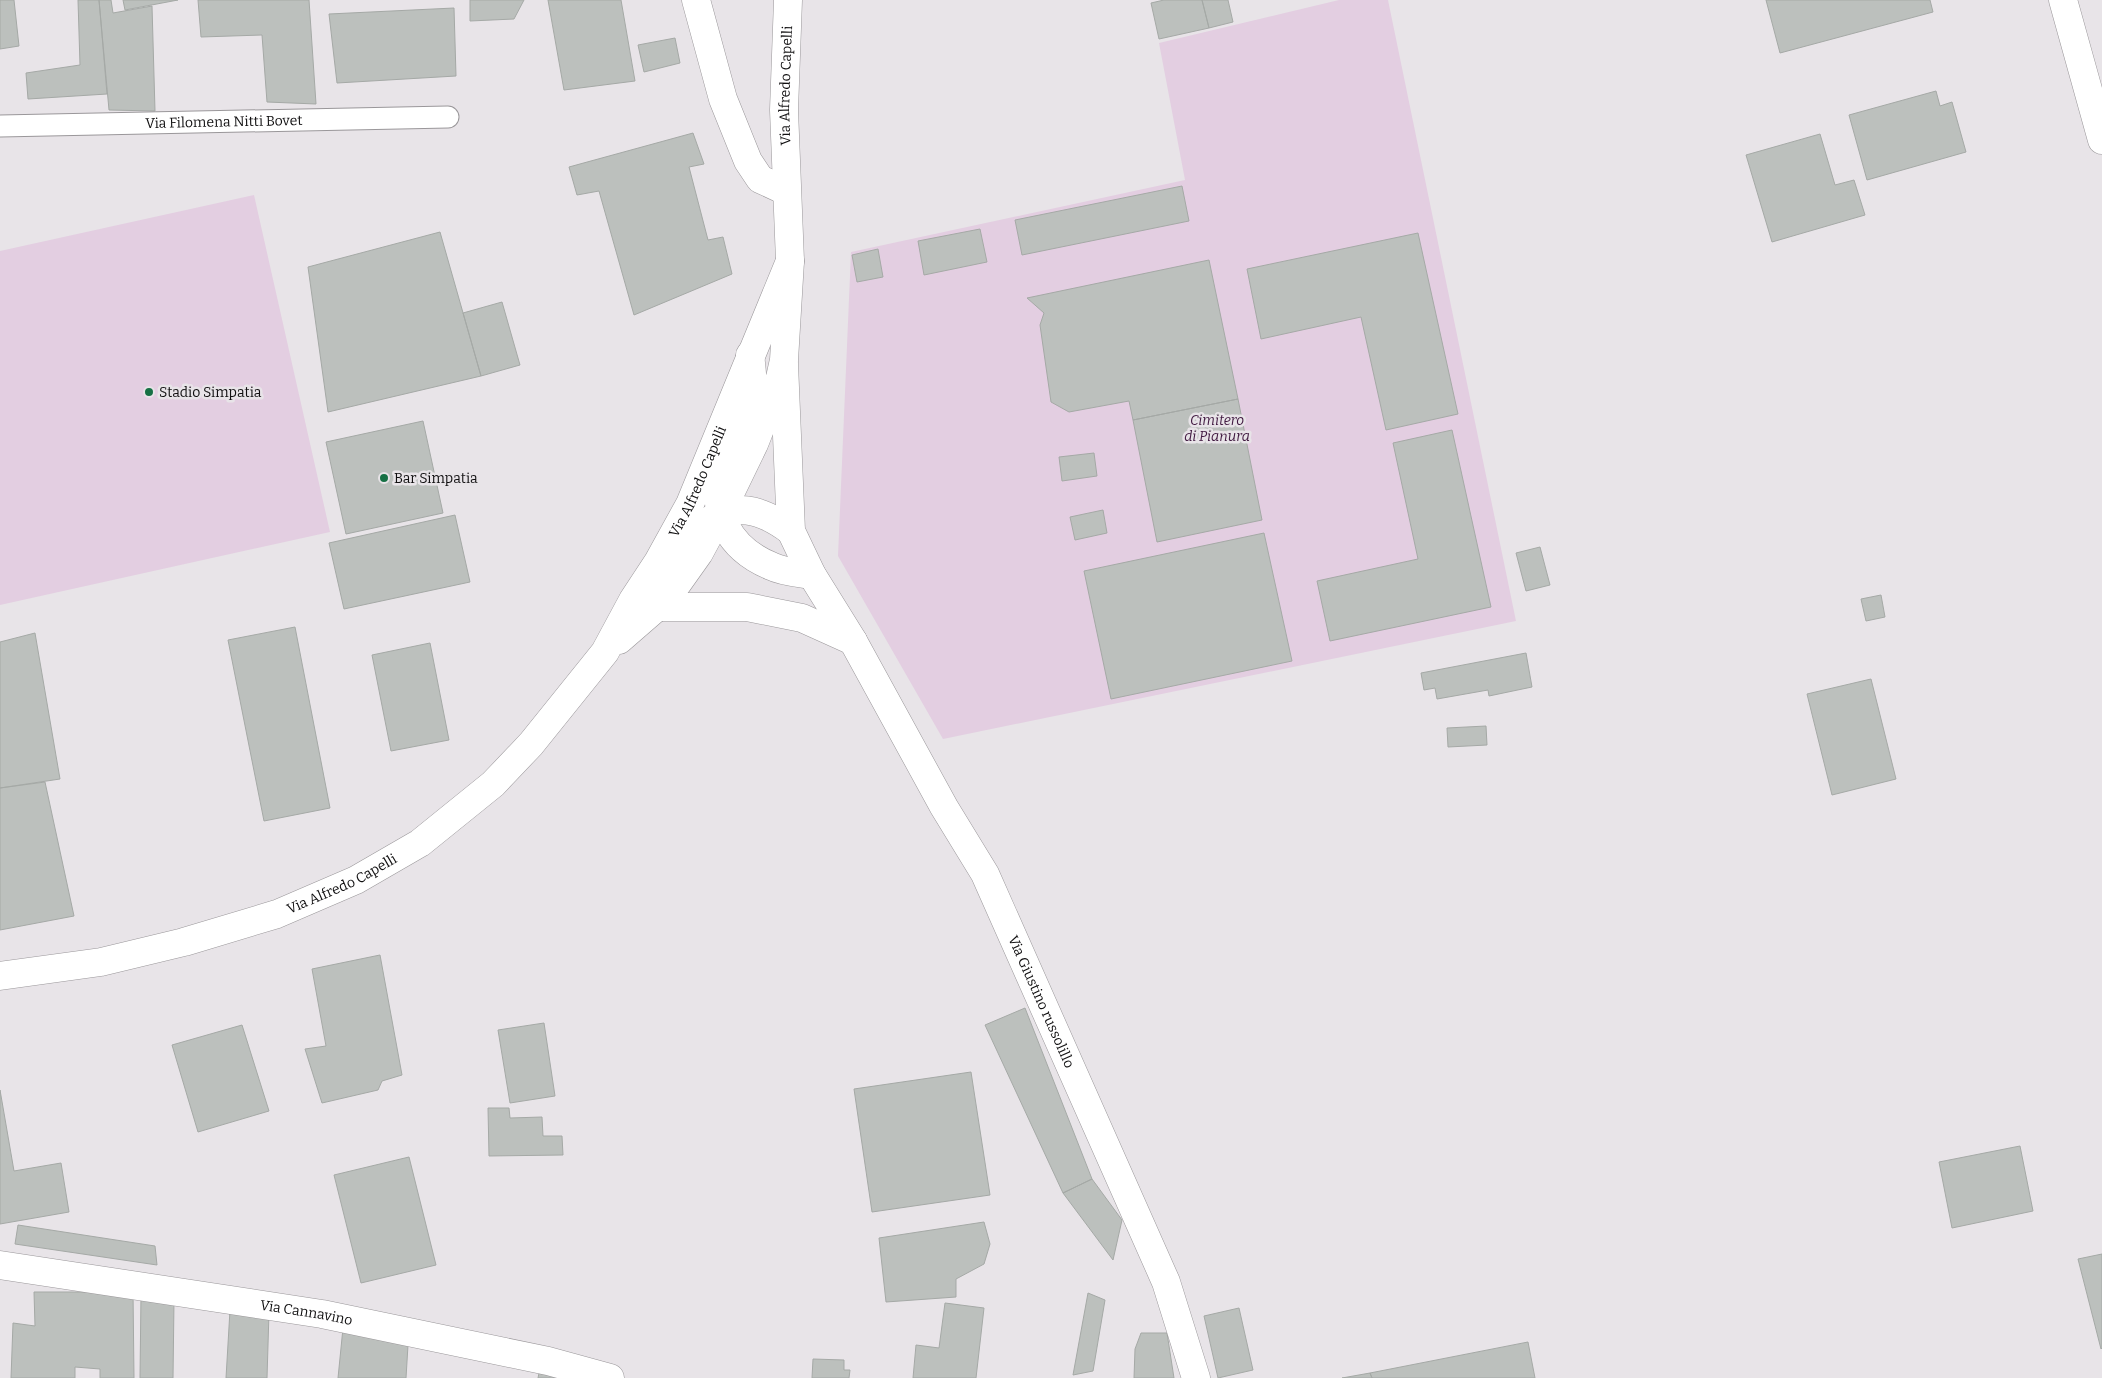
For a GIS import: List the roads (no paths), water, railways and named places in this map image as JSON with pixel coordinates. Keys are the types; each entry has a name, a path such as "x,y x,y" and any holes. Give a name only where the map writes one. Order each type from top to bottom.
{"street":[{"path":"696,0 723,99 748,161 760,179 786,191"},
{"name":"Via Alfredo Capelli","path":"0,976 101,962 184,942 277,914 356,880 420,843 493,784 531,744 645,603 677,584 699,553 754,444 776,390 784,360 790,261 784,110 788,0"},
{"path":"2063,0 2102,140"},
{"name":"Via Alfredo Capelli","path":"645,603 658,562 690,504 790,261"},
{"name":"Via Alfredo Capelli","path":"720,514 719,491 723,470 750,402 753,385 750,355"},
{"path":"784,360 791,531"},
{"path":"791,531 774,519 757,512 732,510 720,514 724,525 748,555 772,567 812,575"},
{"name":"Via Giustino russolillo","path":"791,531 812,575 853,641 944,807 984,874 1166,1282 1196,1378"},
{"path":"645,603 747,608 802,618 853,641"},
{"name":"Via Cannavino","path":"0,1265 322,1314 548,1361 610,1378"}],"lane":[{"name":"Via Filomena Nitti Bovet","path":"0,126 448,117"}],"place":[{"name":"Stadio Simpatia","path":"149,392"},
{"name":"Bar Simpatia","path":"384,478"}],"park label":[{"name":"Cimitero di Pianura","path":"1217,428"}]}
